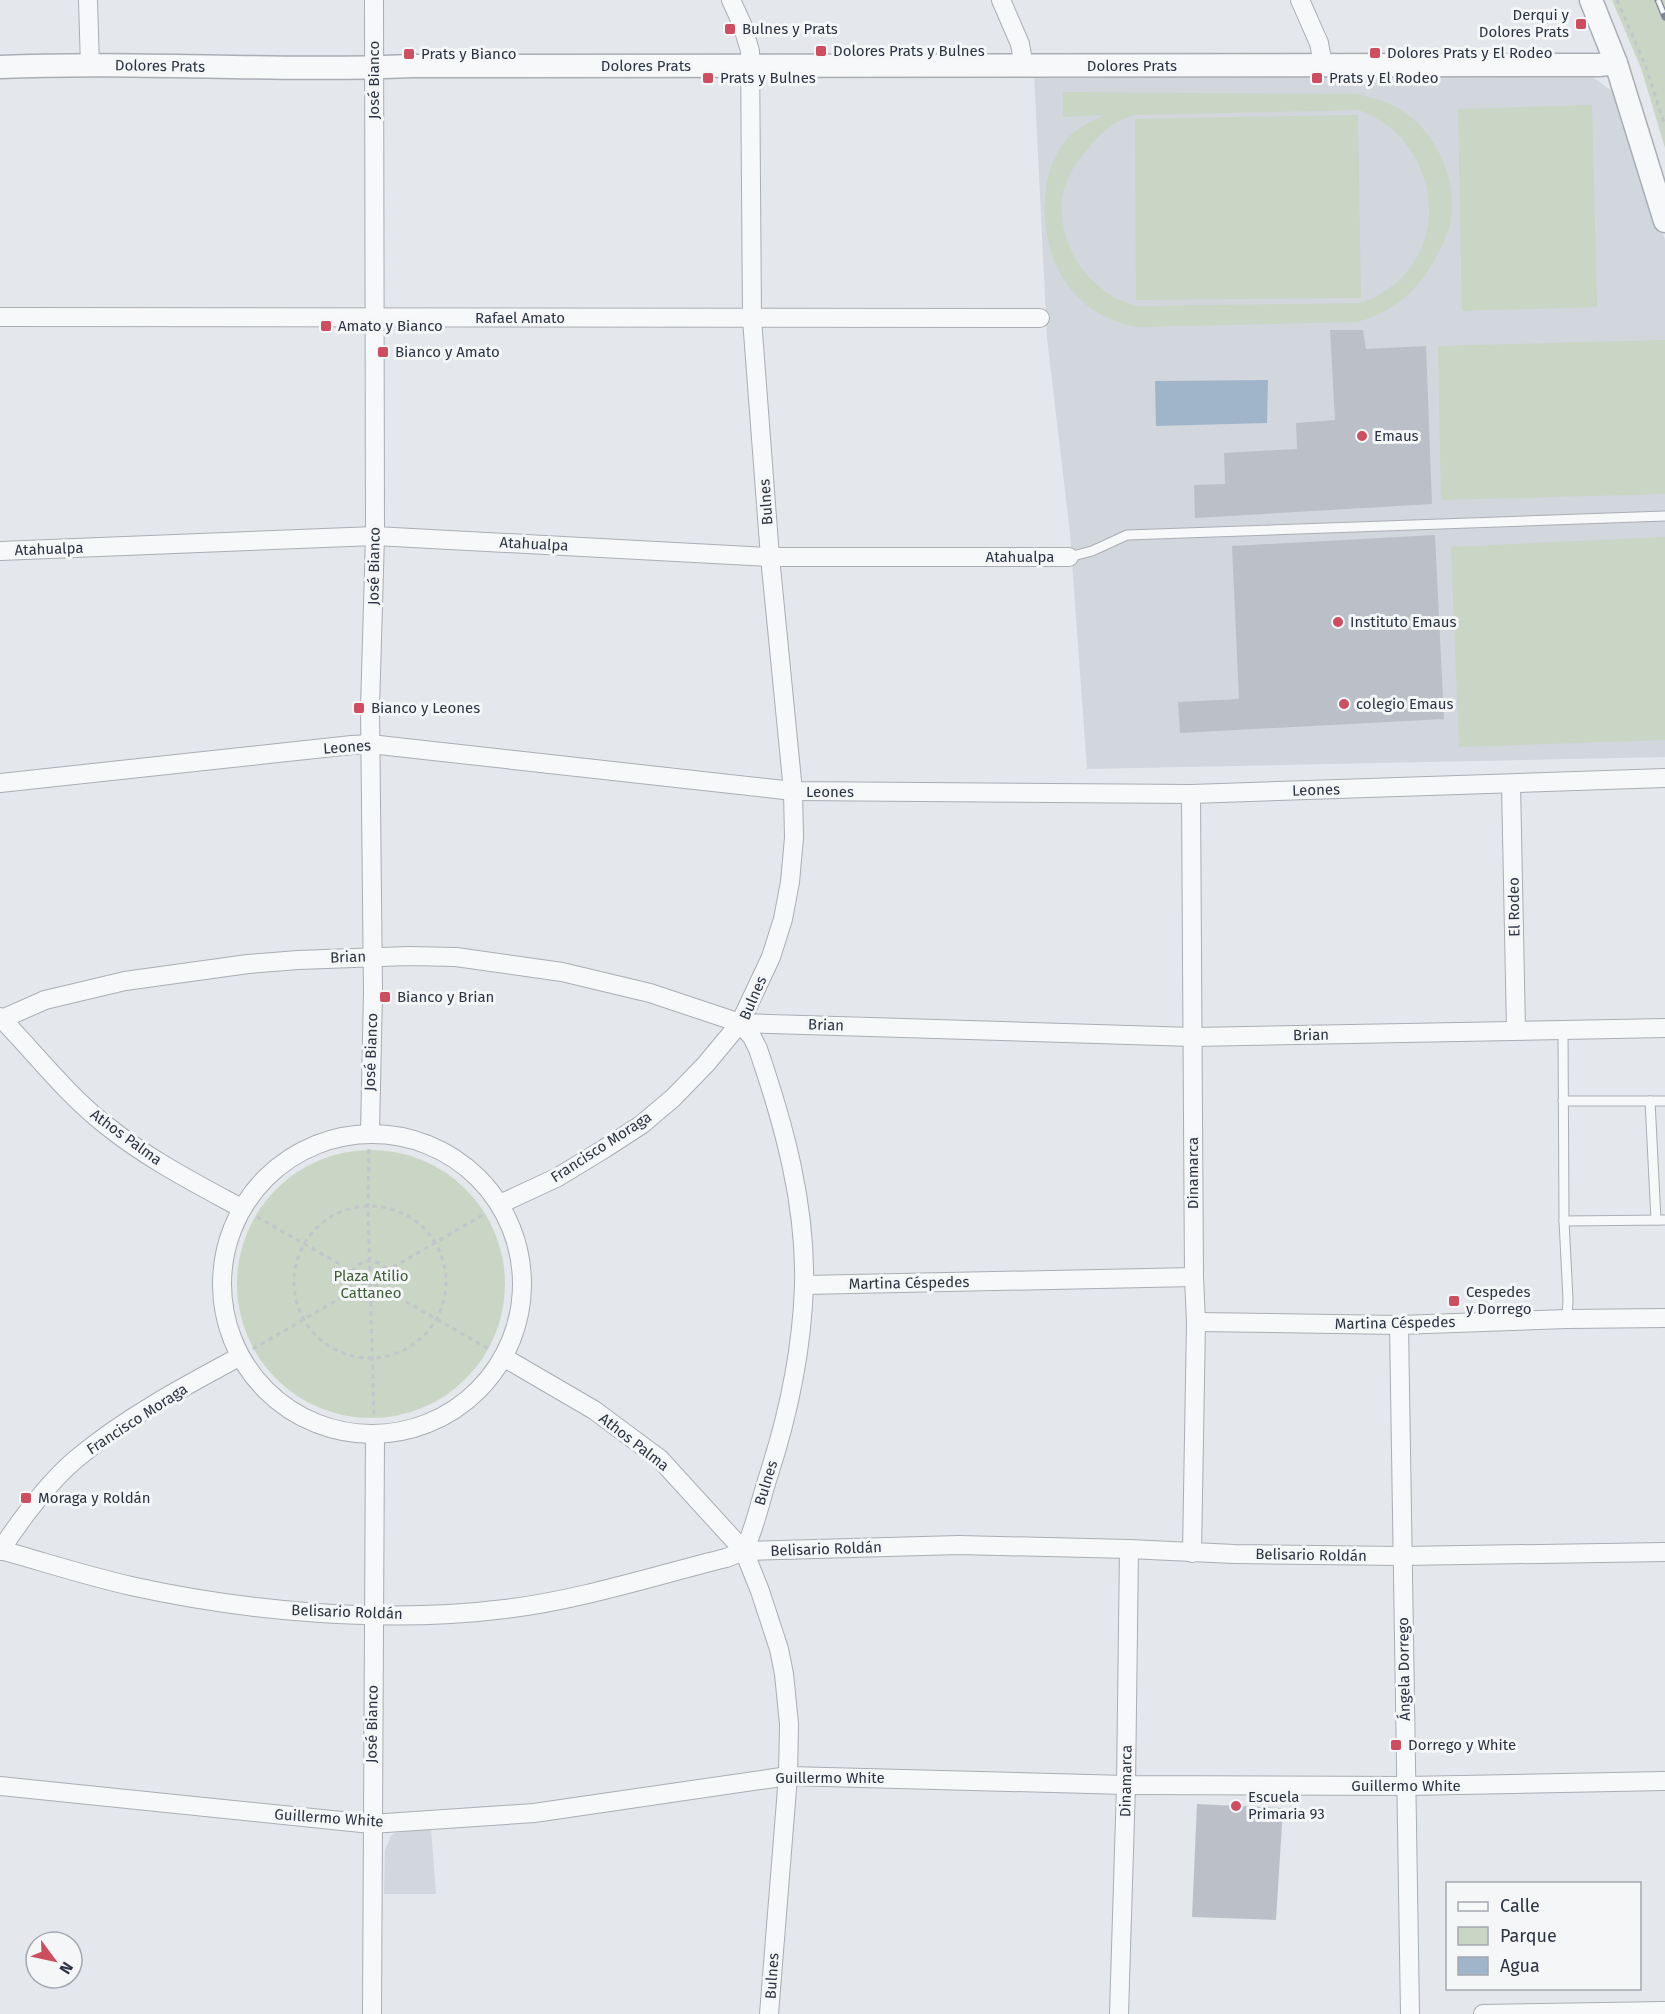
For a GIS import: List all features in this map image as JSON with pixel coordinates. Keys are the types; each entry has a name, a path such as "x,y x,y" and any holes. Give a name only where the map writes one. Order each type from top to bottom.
{"street":[{"path":"87,0 90,66"},
{"name":"José Bianco","path":"370,1132 373,956 370,744 375,536 374,0"},
{"name":"Bulnes","path":"731,0 747,41 751,66 752,319 770,556 793,791 793,849 783,918 771,957 740,1023 752,1037 758,1049 788,1147 799,1212 804,1285 801,1328 790,1398 777,1449 744,1551 769,1616 784,1674 789,1724 788,1776 769,2014"},
{"path":"1001,0 1020,44 1024,67"},
{"path":"1300,0 1319,43 1323,65"},
{"path":"1590,0 1616,63 1665,221"},
{"name":"Dolores Prats","path":"0,67 1024,67 1599,65 1616,63"},
{"name":"Rafael Amato","path":"0,317 1040,318"},
{"name":"Atahualpa","path":"0,551 375,536 770,556 1069,557"},
{"name":"Leones","path":"0,783 370,744 793,791 1191,794 1665,778"},
{"name":"El Rodeo","path":"1511,784 1516,1030"},
{"name":"Dinamarca","path":"1191,794 1196,1322 1192,1553"},
{"name":"Brian","path":"1,1020 45,1000 125,981 248,964 373,956 456,957 562,972 650,993 740,1023 1193,1037 1665,1028"},
{"name":"Athos Palma","path":"1,1020 57,1080 106,1125 168,1168 241,1208"},
{"name":"Francisco Moraga","path":"500,1204 558,1177 641,1125 673,1098 706,1064 740,1023"},
{"path":"370,1132 405,1136 443,1150 475,1173 500,1204 516,1241 522,1280 518,1320 503,1357 480,1388 449,1413 413,1429 375,1435 334,1430 296,1415 264,1390 239,1357 222,1308 223,1256 241,1208 274,1168 316,1143 370,1132"},
{"name":"Martina Céspedes","path":"804,1285 1194,1277"},
{"name":"Martina Céspedes","path":"1196,1322 1399,1325 1665,1318"},
{"name":"Ángela Dorrego","path":"1399,1325 1410,2014"},
{"name":"Francisco Moraga","path":"0,1550 34,1504 74,1461 121,1426 239,1357"},
{"name":"Athos Palma","path":"503,1357 594,1410 654,1454 744,1551"},
{"name":"José Bianco","path":"372,2014 371,1824 375,1435"},
{"name":"Belisario Roldán","path":"0,1550 132,1586 198,1598 278,1610 374,1615 464,1613 541,1604 726,1558 744,1551 958,1545 1129,1549 1192,1553 1402,1556 1665,1552"},
{"name":"Dinamarca","path":"1119,2014 1126,1785 1129,1549"},
{"name":"Guillermo White","path":"0,1786 371,1824 534,1813 788,1776 1126,1785 1407,1786 1665,1781"},
{"path":"1483,2014 1665,2011"}],"lane":[{"path":"1069,557 1092,551 1126,535 1665,516"},
{"path":"1563,1031 1563,1221 1568,1299 1567,1319"},
{"path":"1563,1101 1665,1101"},
{"path":"1563,1221 1661,1220 1650,1101"}],"path":[{"path":"1617,0 1646,67 1665,126"},
{"path":"370,1132 368,1206 375,1435"},
{"path":"239,1357 500,1204"},
{"path":"368,1206 387,1208 406,1215 422,1227 435,1242 446,1278 444,1296 428,1332 412,1346 393,1355 372,1359 351,1356 332,1349 315,1336 303,1320 296,1301 293,1281 296,1261 304,1243 316,1228 331,1216 349,1209 368,1206"},
{"path":"241,1208 503,1357"},
{"path":"369,1261 381,1264 387,1270 390,1280 387,1291 380,1298 370,1301 360,1299 352,1291 350,1281 352,1270 361,1263 369,1261"}],"shaded area":[{"name":"Emaus","path":"1034,72 1587,73 1622,98 1665,240 1665,757 1087,769 1070,533 1047,338"},
{"path":"431,1828 436,1894 384,1894 385,1850 391,1836 395,1833"}],"green space":[{"path":"1612,0 1665,0 1665,148 1641,68"},
{"path":"1063,92 1358,94 1400,109 1412,118 1431,139 1449,178 1452,206 1450,226 1434,261 1417,286 1389,309 1368,319 1356,322 1137,327 1098,313 1082,301 1059,272 1052,254 1047,234 1045,203 1052,165 1060,148 1074,132 1104,115 1063,117","holes":["1359,110 1383,122 1402,139 1416,160 1426,183 1429,208 1426,233 1417,257 1391,287 1362,303 1137,306 1105,291 1080,266 1071,251 1062,216 1062,198 1066,184 1076,164 1095,141 1110,127 1127,117"]},
{"path":"1592,105 1597,307 1462,311 1458,109"},
{"path":"1358,115 1361,298 1136,300 1135,119"},
{"path":"1665,340 1665,494 1441,500 1438,346"},
{"path":"1665,537 1665,740 1459,747 1451,547"},
{"name":"Plaza Atilio Cattaneo","path":"371,1150 397,1153 422,1160 456,1180 466,1189 475,1199 495,1233 502,1258 505,1284 502,1310 495,1335 475,1369 466,1379 456,1388 422,1408 397,1415 371,1418 345,1415 320,1408 286,1388 276,1379 267,1369 247,1335 240,1310 237,1284 240,1258 247,1233 267,1199 276,1189 286,1180 320,1160 345,1153"}],"water":[{"path":"1268,380 1267,423 1156,426 1155,381"}],"building":[{"path":"1330,330 1363,330 1366,349 1426,346 1432,504 1195,518 1194,485 1225,484 1224,453 1297,449 1296,423 1335,420"},
{"name":"Instituto Emaus","path":"1435,535 1444,719 1180,733 1178,702 1239,699 1232,546"},
{"path":"1197,1804 1283,1808 1276,1920 1192,1917"}],"railway":[{"path":"1658,0 1665,17"}],"place":[{"name":"Derqui y Dolores Prats","path":"1581,24"},
{"name":"Bulnes y Prats","path":"730,29"},
{"name":"Dolores Prats y Bulnes","path":"821,51"},
{"name":"Dolores Prats y El Rodeo","path":"1375,53"},
{"name":"Prats y Bianco","path":"409,54"},
{"name":"Prats y Bulnes","path":"708,78"},
{"name":"Prats y El Rodeo","path":"1317,78"},
{"name":"Amato y Bianco","path":"326,326"},
{"name":"Bianco y Amato","path":"383,352"},
{"name":"Emaus","path":"1362,436"},
{"name":"Instituto Emaus","path":"1338,622"},
{"name":"colegio Emaus","path":"1344,704"},
{"name":"Bianco y Leones","path":"359,708"},
{"name":"Bianco y Brian","path":"385,997"},
{"name":"Cespedes y Dorrego","path":"1454,1301"},
{"name":"Moraga y Roldán","path":"26,1498"},
{"name":"Dorrego y White","path":"1396,1745"},
{"name":"Escuela Primaria 93","path":"1236,1806"}]}
